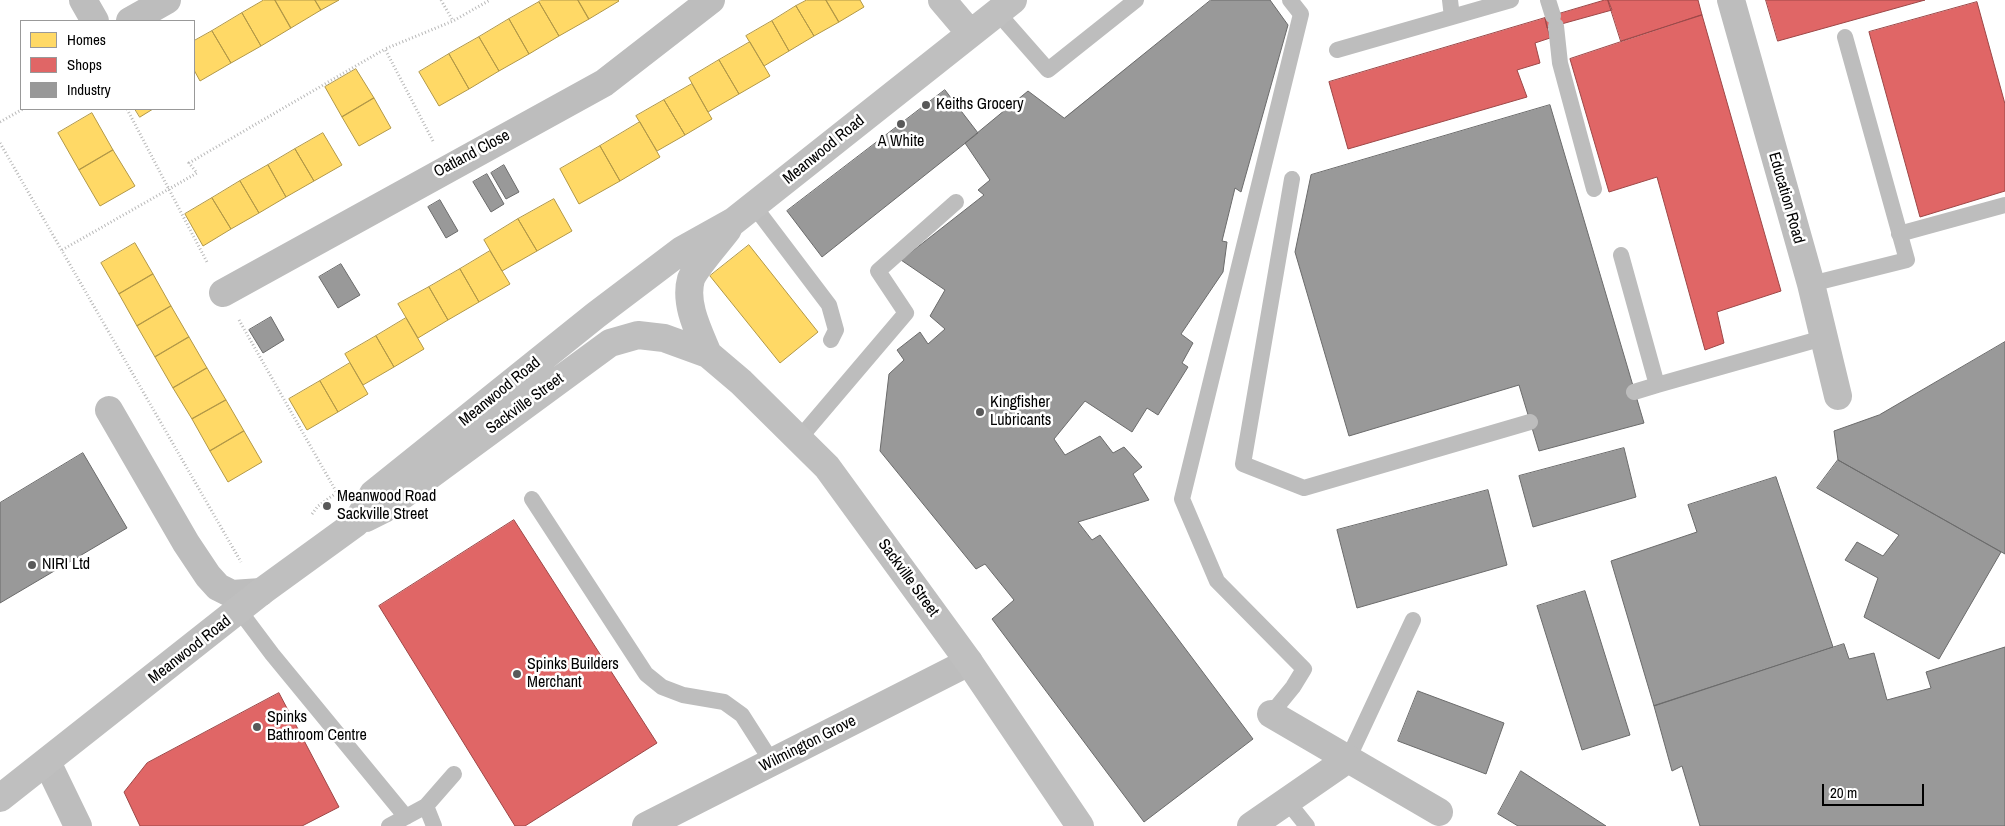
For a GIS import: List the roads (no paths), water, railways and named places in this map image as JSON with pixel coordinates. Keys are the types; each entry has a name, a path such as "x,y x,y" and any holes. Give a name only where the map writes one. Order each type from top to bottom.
{"street":[{"path":"83,0 94,20"},
{"path":"132,20 167,0"},
{"name":"Oatland Close","path":"223,293 448,167 604,83 711,0"},
{"path":"942,0 970,32"},
{"name":"Education Road","path":"1731,0 1811,284 1838,396"},
{"name":"Meanwood Road","path":"0,798 261,592 356,523 373,494 596,314 682,250 744,213 1005,6"},
{"name":"Sackville Street","path":"708,354 696,324 690,298 692,278 744,213"},
{"name":"Sackville Street","path":"356,523 384,509 610,343 638,335 664,338 708,354 741,382 827,467 969,662 1080,826"},
{"path":"109,410 186,543 208,576 218,587 232,594 261,592"},
{"name":"Wilmington Grove","path":"646,826 969,662"},
{"path":"1271,714 1348,759 1442,819"},
{"path":"1251,826 1348,759"},
{"path":"47,762 78,826"}],"lane":[{"path":"1005,6 1048,70 1136,0"},
{"path":"1271,714 1293,688 1304,669 1217,580 1182,499 1301,14 1290,0"},
{"path":"1450,0 1452,17"},
{"path":"1337,50 1511,0"},
{"path":"1552,14 1560,62 1594,189"},
{"path":"1811,284 1906,260 1845,37"},
{"path":"1292,179 1243,464 1304,488 1530,422"},
{"path":"798,440 906,312 878,271 956,202"},
{"path":"1899,234 2005,205"},
{"path":"744,213 829,305 836,330 831,340"},
{"path":"1621,255 1657,385"},
{"path":"1634,392 1823,338"},
{"path":"532,499 646,674 662,687 683,695 724,702 742,715 772,762"},
{"path":"239,610 272,654 406,817"},
{"path":"1348,759 1413,620"},
{"path":"389,826 426,806 454,774"},
{"path":"1287,801 1308,826"},
{"path":"426,806 434,826"}],"place":[{"name":"Keiths Grocery","path":"926,105"},
{"name":"A White","path":"901,124"},
{"name":"Kingfisher Lubricants","path":"980,412"},
{"name":"Meanwood Road Sackville Street","path":"327,506"},
{"name":"NIRI Ltd","path":"32,565"},
{"name":"Spinks Builders Merchant","path":"517,674"},
{"name":"Spinks Bathroom Centre","path":"257,727"}]}
